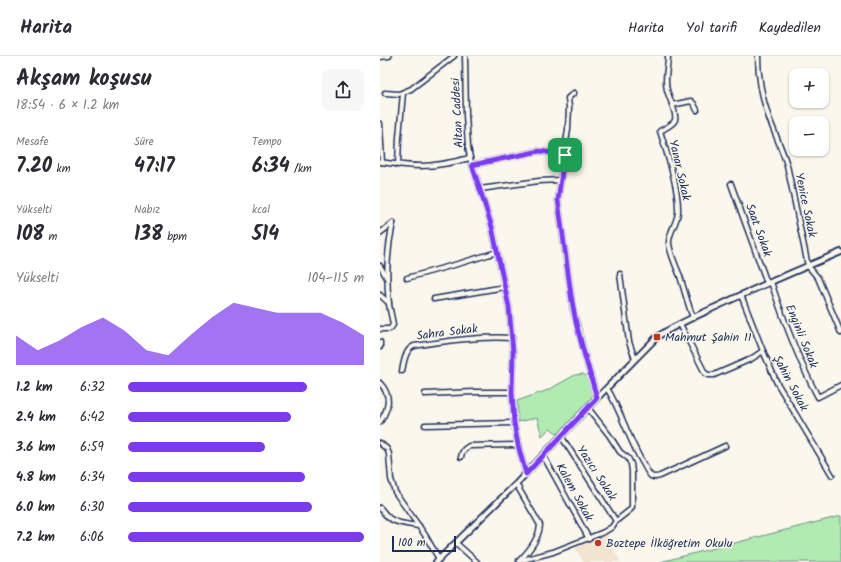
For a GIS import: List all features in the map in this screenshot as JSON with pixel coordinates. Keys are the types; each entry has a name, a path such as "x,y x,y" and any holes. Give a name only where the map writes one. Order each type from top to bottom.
{"street":[{"path":"380,57 389,56"},
{"path":"385,93 403,93 415,87 454,56"},
{"name":"Altan Caddesi","path":"465,56 466,125 470,158 492,227 509,307 512,338 512,392 514,423 526,474"},
{"name":"Yanar Sokak","path":"668,56 665,80 666,89 675,114 674,122 660,131 676,190 678,207 677,220 670,236 669,243 672,257 680,276 693,318"},
{"name":"Yenice Sokak","path":"758,56 764,102 787,165 808,266"},
{"path":"398,165 403,93"},
{"path":"574,93 568,98 569,119 558,200 571,295 580,338 597,398"},
{"path":"672,106 691,101 696,110"},
{"path":"380,124 381,162 411,166 432,165 470,158"},
{"path":"472,165 540,151 565,155"},
{"path":"480,189 539,181 560,180"},
{"name":"Saat Sokak","path":"731,184 769,282"},
{"path":"380,233 393,223 390,241 388,279 389,303 393,325 390,329 380,329"},
{"path":"407,278 497,252"},
{"path":"380,443 387,449 389,454 391,479 395,492 419,526 438,560 526,474 597,398 657,337 680,324 769,282 841,252"},
{"path":"380,266 388,279"},
{"path":"808,266 818,278 841,333"},
{"path":"620,274 629,342 635,359"},
{"name":"Enginli Sokak","path":"769,282 788,332 818,397 841,385"},
{"path":"434,299 505,287"},
{"path":"380,295 389,303"},
{"name":"Şahin Sokak","path":"741,295 763,352 777,383 832,475"},
{"path":"680,324 705,373 708,375 714,375 751,359 763,352"},
{"name":"Sahra Sokak","path":"402,371 406,355 412,346 480,338 512,338"},
{"path":"380,342 380,347"},
{"path":"380,383 386,391 388,403 380,422"},
{"path":"607,388 639,457 650,474 656,478 725,446"},
{"path":"425,394 512,392"},
{"path":"518,562 554,552 604,532 612,527 616,521 632,507 631,464 628,458 620,452 588,408"},
{"path":"425,425 514,423"},
{"name":"Yazıcı Sokak","path":"561,436 616,521"},
{"path":"461,457 464,449 469,446 518,445"},
{"name":"Kalem Sokak","path":"544,455 589,539"},
{"path":"516,484 540,525 539,533 535,541 518,562"},
{"path":"380,508 389,518 403,524 419,526"},
{"path":"456,543 477,562"}],"shaded area":[{"name":"Boztepe İlköğretim Okulu","path":"605,533 620,562 583,562 576,548"}],"green space":[{"path":"583,374 589,378 593,396 558,434 550,428 542,436 537,418 518,422 517,401 548,390 575,375"},
{"path":"841,516 841,562 660,562"}],"place":[{"name":"Mahmut Şahin 11","path":"657,337"},
{"name":"Boztepe İlköğretim Okulu","path":"598,543"}],"route":[{"path":"540,151 565,155 558,200 576,323 597,398 526,474 514,423 512,392 513,352 509,307 492,227 472,165 540,151"}]}
